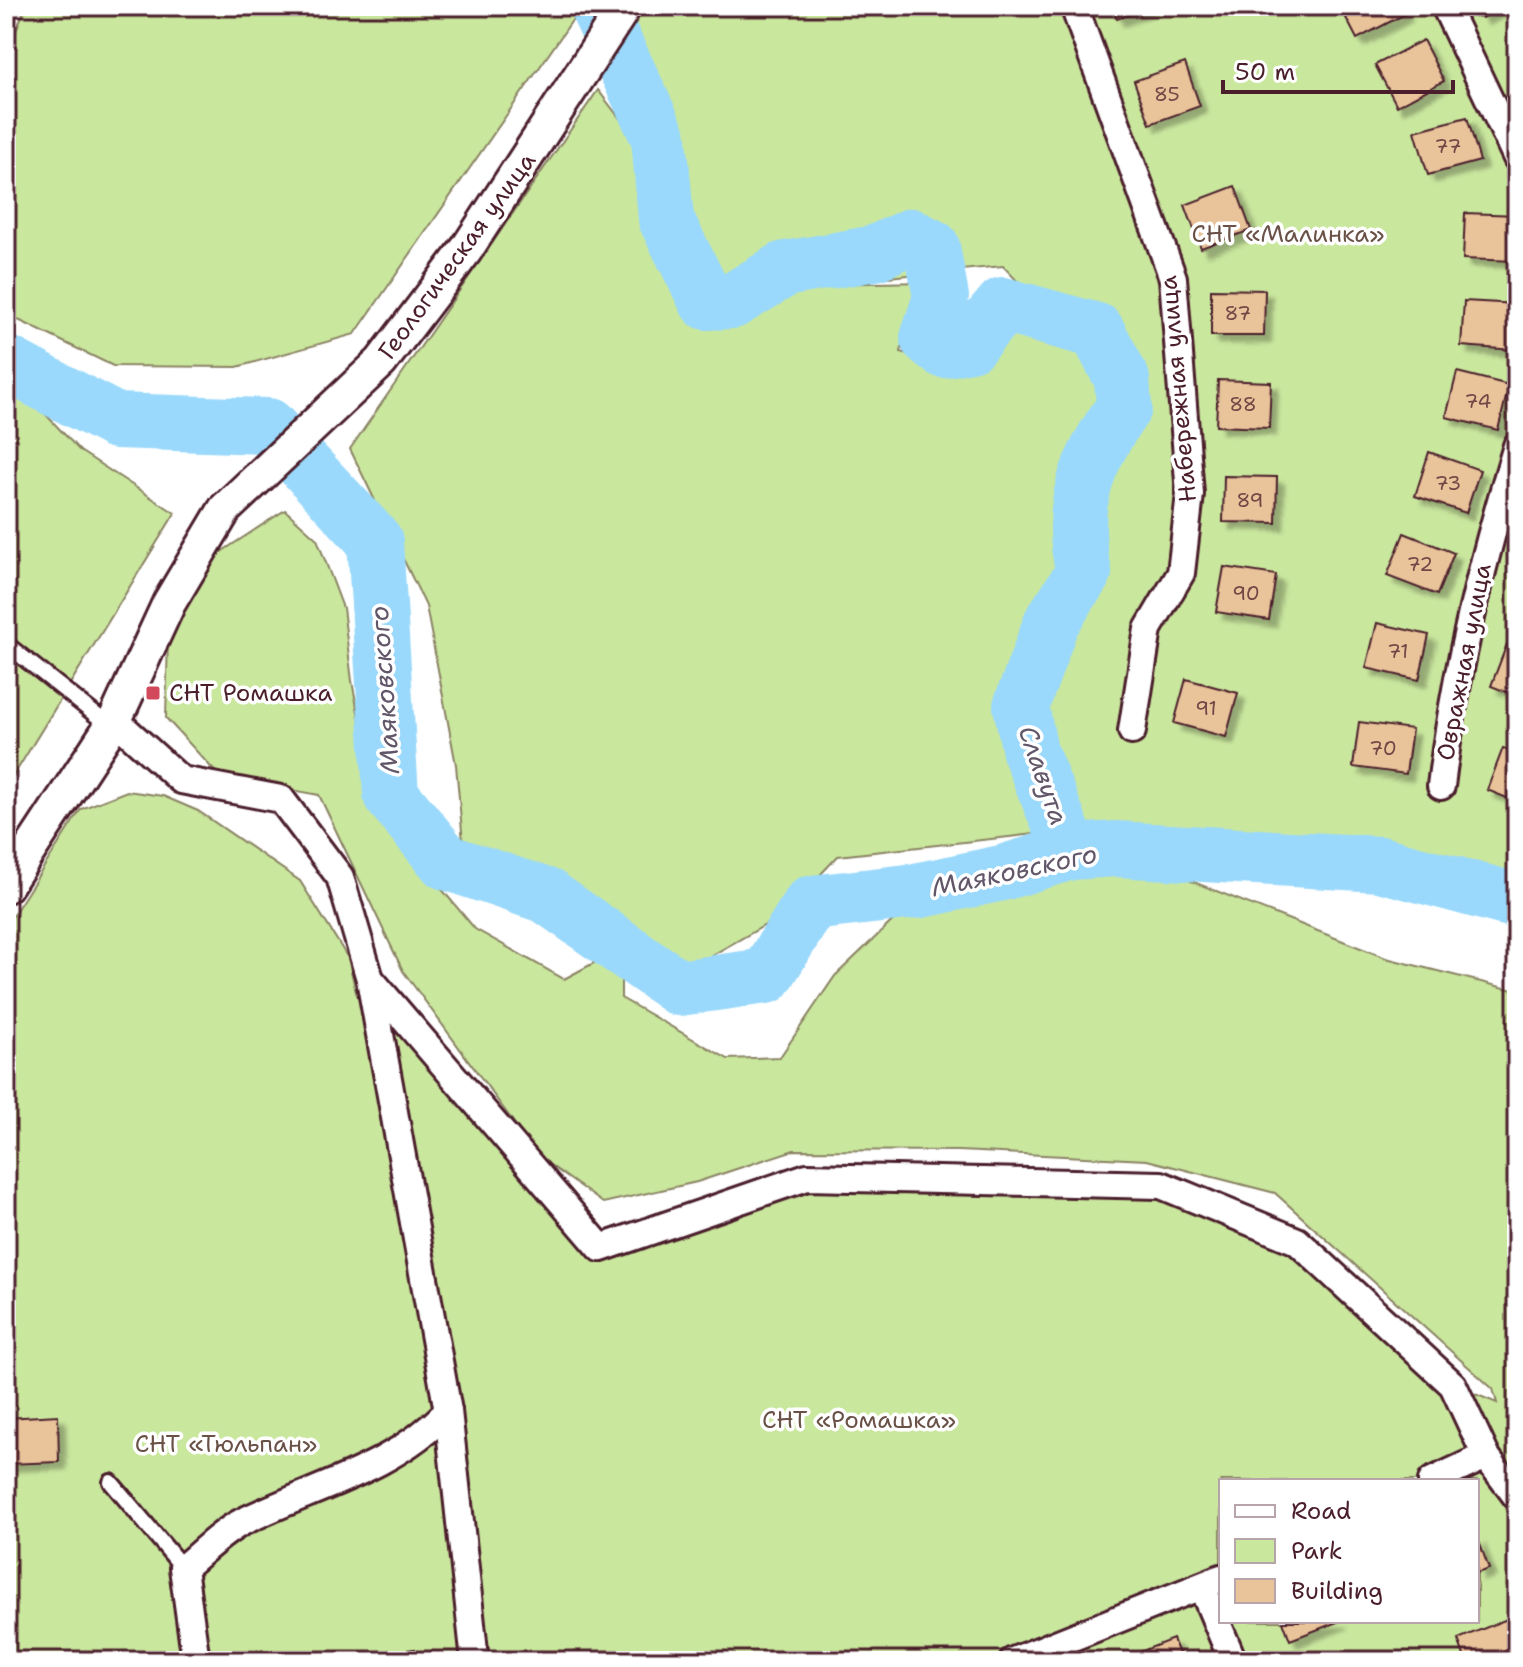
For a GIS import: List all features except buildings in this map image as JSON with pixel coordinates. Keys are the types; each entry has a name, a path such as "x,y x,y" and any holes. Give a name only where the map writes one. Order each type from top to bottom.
{"street":[{"name":"Набережная улица","path":"1074,6 1173,278 1190,494 1181,573 1148,629 1132,731"},
{"path":"1445,6 1517,158"},
{"name":"Геологическая улица","path":"6,886 113,724 169,603 225,509 381,362 466,250 621,14"},
{"name":"Овражная улица","path":"1441,786 1447,737 1486,548 1517,446"},
{"path":"113,724 181,780 281,799 340,877 370,979 448,1411 475,1661"},
{"path":"370,979 601,1248 807,1177 1161,1185 1297,1241 1453,1385 1486,1456 1517,1497"},
{"path":"196,1661 183,1568 240,1523 322,1491 424,1436 448,1411"},
{"path":"1436,1479 1486,1456"},
{"path":"1013,1661 1212,1582 1219,1608"},
{"path":"1223,1623 1233,1661"}],"lane":[{"path":"6,644 113,724"},
{"path":"111,1482 183,1568"}],"green space":[{"path":"26,6 582,6 355,334 237,367 113,366 6,314 6,54"},
{"name":"СНТ «Малинка»","path":"625,6 1517,6 1517,905 1433,879 1071,852 1030,752 1084,572 1075,540 1082,484 1100,441 1107,375 1003,266 814,284 929,282 911,316 901,352 941,365 967,361 1029,305 1104,376 1077,469 1055,588 1017,686 1017,751 1035,834 838,856 781,916 684,971 596,902 463,842 456,765 426,606 350,449 598,90 634,137 679,276 717,319 794,287 772,288 707,302 666,219 617,22"},
{"path":"6,372 80,451 175,513 6,788"},
{"path":"285,510 317,539 343,608 352,681 368,765 429,874 475,929 564,979 603,958 621,972 621,998 728,1059 780,1057 835,976 904,910 1062,874 1181,877 1386,958 1517,991 1517,1661 6,1661 6,926 81,809 127,791 163,796 198,811 300,881 348,958 356,992 370,979 601,1248 807,1177 1161,1185 1297,1241 1453,1385 1497,1403 1493,1389 1275,1193 1147,1160 959,1151 794,1150 697,1182 603,1203 539,1157 403,971 319,795 220,777 166,718 168,635 212,558"}],"waterway":[{"name":"Славута","path":"597,6 659,138 666,219 707,302 732,301 785,269 875,253 911,236 932,247 941,297 928,338 943,350 970,344 1003,305 1097,331 1122,379 1124,407 1100,446 1084,485 1078,527 1084,572 1051,623 1021,706 1030,752 1071,852"},
{"name":"Маяковского","path":"6,363 116,421 268,426 375,541 391,795 446,862 547,896 679,988 766,976 811,903 916,891 1002,873 1071,852 1116,849 1380,864 1517,901"}],"place":[{"name":"СНТ Ромашка","path":"153,693"}],"park label":[{"name":"СНТ «Ромашка»","path":"859,1420"},
{"name":"СНТ «Тюльпан»","path":"226,1444"}]}
